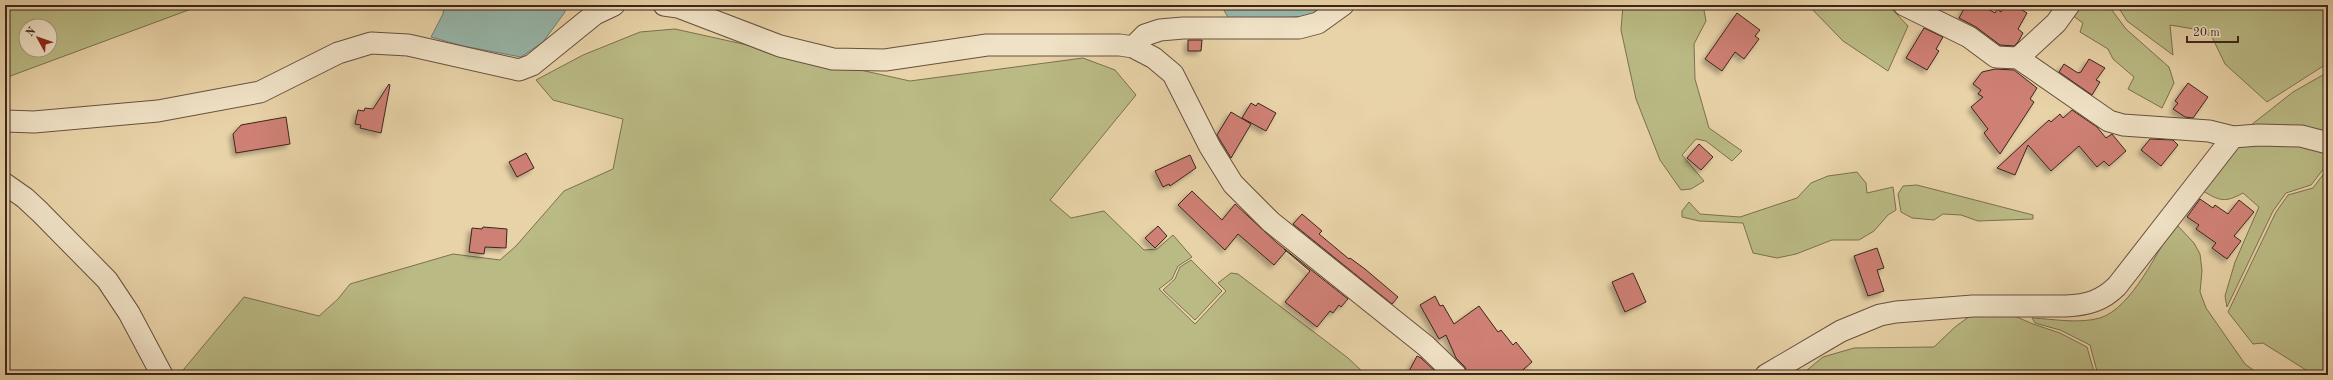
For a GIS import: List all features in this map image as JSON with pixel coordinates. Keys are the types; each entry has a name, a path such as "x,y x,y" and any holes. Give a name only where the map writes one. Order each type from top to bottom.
{"street":[{"path":"5,121 34,122 158,111 260,92 338,53 371,43 408,45 518,70 532,65 595,14 614,5"},
{"path":"664,5 678,7 780,46 833,59 885,60 987,45 1120,45 1134,47 1154,58 1173,74 1210,148 1233,184 1266,217 1426,346 1456,375"},
{"path":"1134,47 1145,35 1160,30 1183,28 1299,28 1318,23 1343,5"},
{"path":"1904,5 1969,37 1996,57 2018,58 2115,124 2210,131 2234,137 2258,135 2301,136 2328,143"},
{"path":"2018,58 2056,23 2069,5"},
{"path":"1766,375 1841,331 1872,318 1896,312 1973,306 2066,306 2080,305 2100,300 2117,286 2234,137"},
{"path":"5,184 30,202 106,280 129,313 162,375"}],"green space":[{"path":"5,5 202,5 5,78"},
{"path":"1623,5 1703,5 1706,21 1694,44 1695,79 1709,128 1742,151 1732,161 1706,141 1696,139 1682,155 1704,181 1691,189 1681,190 1660,160 1636,99 1621,30"},
{"path":"1808,5 1890,7 1908,26 1888,71 1843,41"},
{"path":"2078,5 2108,5 2126,29 2169,67 2174,83 2162,108 2128,89 2134,77 2113,59 2108,49 2080,32 2083,23 2072,15"},
{"path":"2117,5 2328,5 2328,63 2267,102 2225,64 2212,37 2200,30 2170,25 2173,55 2127,21"},
{"path":"675,29 910,81 1083,58 1115,70 1136,95 1050,200 1071,218 1104,211 1144,250 1157,249 1173,235 1192,257 1178,266 1172,279 1159,289 1195,324 1226,291 1218,283 1231,273 1238,274 1348,358 1366,375 179,375 244,297 319,316 338,299 350,284 453,254 500,260 516,246 564,191 613,169 623,119 553,100 536,80 583,55 640,32"},
{"path":"2328,72 2328,135 2246,129 2293,92"},
{"path":"2242,141 2310,144 2328,150 2328,163 2311,185 2286,193 2273,211 2227,307 2225,296 2235,262 2259,207 2243,193 2223,200 2203,191"},
{"path":"2328,168 2328,375 2314,375 2263,343 2253,344 2228,312 2276,212 2288,195 2313,188"},
{"path":"1857,172 1866,183 1867,193 1893,187 1896,210 1888,215 1874,231 1859,240 1832,240 1796,254 1777,258 1753,253 1743,223 1699,221 1682,217 1682,211 1689,202 1700,214 1740,217 1797,198 1811,183 1828,176"},
{"path":"1917,185 2033,215 2033,219 1978,221 1961,215 1943,214 1934,220 1912,218 1901,212 1898,194 1903,186"},
{"path":"2175,223 2194,243 2200,254 2202,271 2200,292 2206,308 2245,364 2260,375 2098,375 2090,345 2060,330 2035,323 2032,318 2083,321 2100,318 2112,312 2123,303 2143,277"},
{"path":"1191,260 1222,291 1195,320 1163,290 1175,279 1180,267"},
{"path":"1974,313 2010,314 2060,333 2087,347 2095,375 1801,375 1823,357 1854,348 1934,347 1955,327"}],"water":[{"path":"444,5 564,5 565,12 543,42 521,57 463,46 431,37 443,14"},
{"path":"1221,5 1327,5 1309,16 1230,21"}],"building":[{"path":"1966,5 1981,5 1995,13 1997,9 2001,12 2005,5 2014,5 2027,13 2018,29 2023,33 2018,42 2014,46 2000,45 1976,27 1959,18"},
{"path":"1737,13 1760,30 1755,36 1759,39 1744,59 1735,52 1722,71 1705,59"},
{"path":"1924,28 1943,37 1936,49 1939,51 1927,70 1906,58"},
{"path":"1188,40 1202,40 1201,51 1188,51"},
{"path":"2089,59 2105,68 2096,80 2100,82 2092,95 2059,72 2064,64 2078,73 2081,72"},
{"path":"1995,69 2014,70 2037,88 2030,99 2034,102 2000,154 1984,133 1988,129 1971,107 1983,97 1978,94 1981,90 1973,84 1982,72"},
{"path":"2188,83 2208,97 2193,118 2185,117 2173,109 2178,103 2175,101"},
{"path":"389,84 381,133 360,128 361,125 355,124 358,110 364,111 365,108 373,109"},
{"path":"1251,103 1256,106 1258,103 1276,113 1266,131 1242,118"},
{"path":"2072,110 2097,127 2106,138 2112,134 2126,151 2109,166 2104,161 2097,167 2079,146 2051,171 2028,145 2015,175 1997,168 2049,120 2051,122 2060,114 2063,118"},
{"path":"1231,112 1251,124 1231,158 1217,135"},
{"path":"286,117 290,144 236,153 233,134 241,125"},
{"path":"2150,139 2173,140 2178,145 2161,166 2141,150"},
{"path":"1699,144 1713,157 1701,170 1687,158"},
{"path":"526,153 534,168 517,177 509,162"},
{"path":"1190,155 1196,168 1170,186 1169,184 1163,187 1155,171"},
{"path":"1192,191 1222,220 1235,204 1277,243 1348,299 1341,307 1339,305 1333,313 1330,311 1317,327 1285,302 1310,271 1284,249 1286,251 1274,265 1238,234 1225,250 1178,205"},
{"path":"2200,199 2213,208 2215,205 2228,214 2239,200 2254,212 2234,236 2241,241 2227,259 2212,248 2216,243 2196,229 2199,225 2187,217"},
{"path":"1302,214 1322,231 1319,234 1349,259 1350,258 1365,269 1398,297 1392,304 1293,224"},
{"path":"1158,226 1167,236 1155,248 1145,238"},
{"path":"483,227 507,229 506,248 485,247 484,254 469,252 472,228 482,229"},
{"path":"1877,248 1884,268 1877,270 1884,291 1868,296 1854,256"},
{"path":"1633,273 1646,302 1625,312 1612,282"},
{"path":"1435,296 1440,306 1443,305 1454,324 1479,306 1498,332 1501,330 1513,345 1516,342 1532,362 1517,375 1468,375 1465,367 1456,358 1446,335 1439,339 1420,305"},
{"path":"1417,356 1421,358 1439,375 1407,375"}]}
